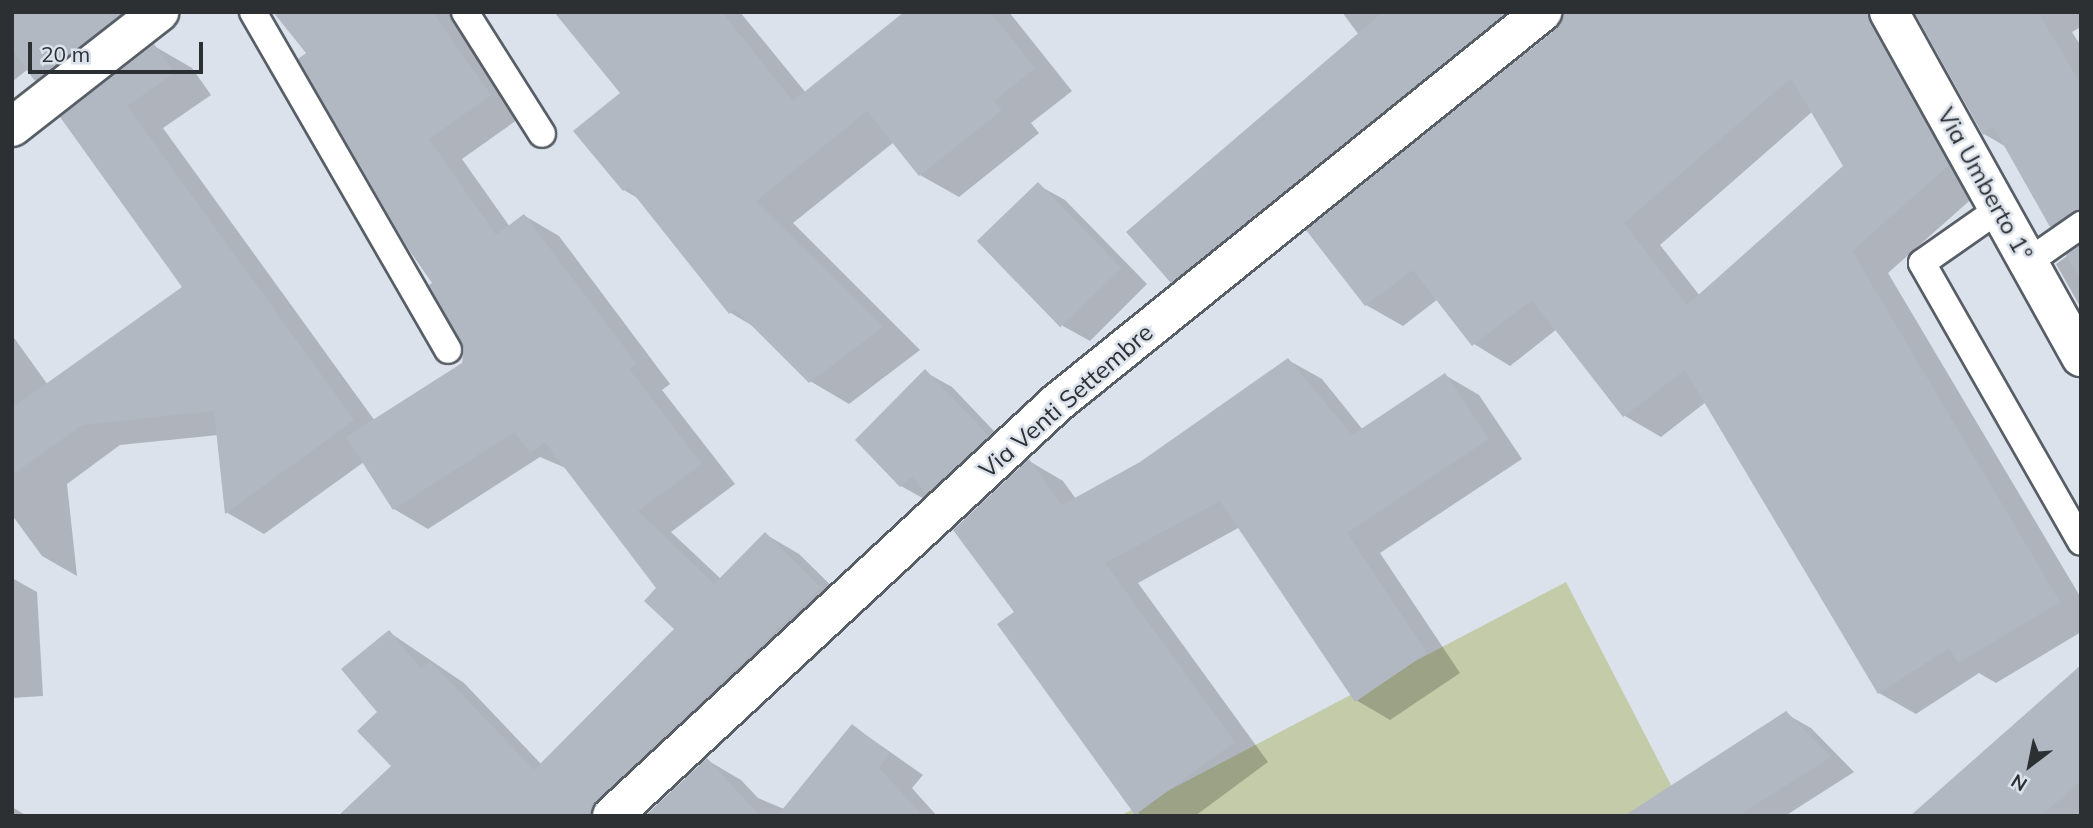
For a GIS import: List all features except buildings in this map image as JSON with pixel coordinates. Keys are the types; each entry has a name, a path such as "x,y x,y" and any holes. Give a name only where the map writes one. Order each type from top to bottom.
{"street":[{"path":"12,127 159,12"},
{"name":"Via Venti Settembre","path":"612,816 1058,401 1542,12"},
{"name":"Via Umberto 1°","path":"1889,12 2081,357"}],"lane":[{"path":"253,12 448,350"},
{"path":"465,12 542,134"},
{"path":"1999,209 1922,263 2081,542"},
{"path":"2028,262 2081,225"}],"green space":[{"path":"1566,582 1687,816 1120,816"}]}
